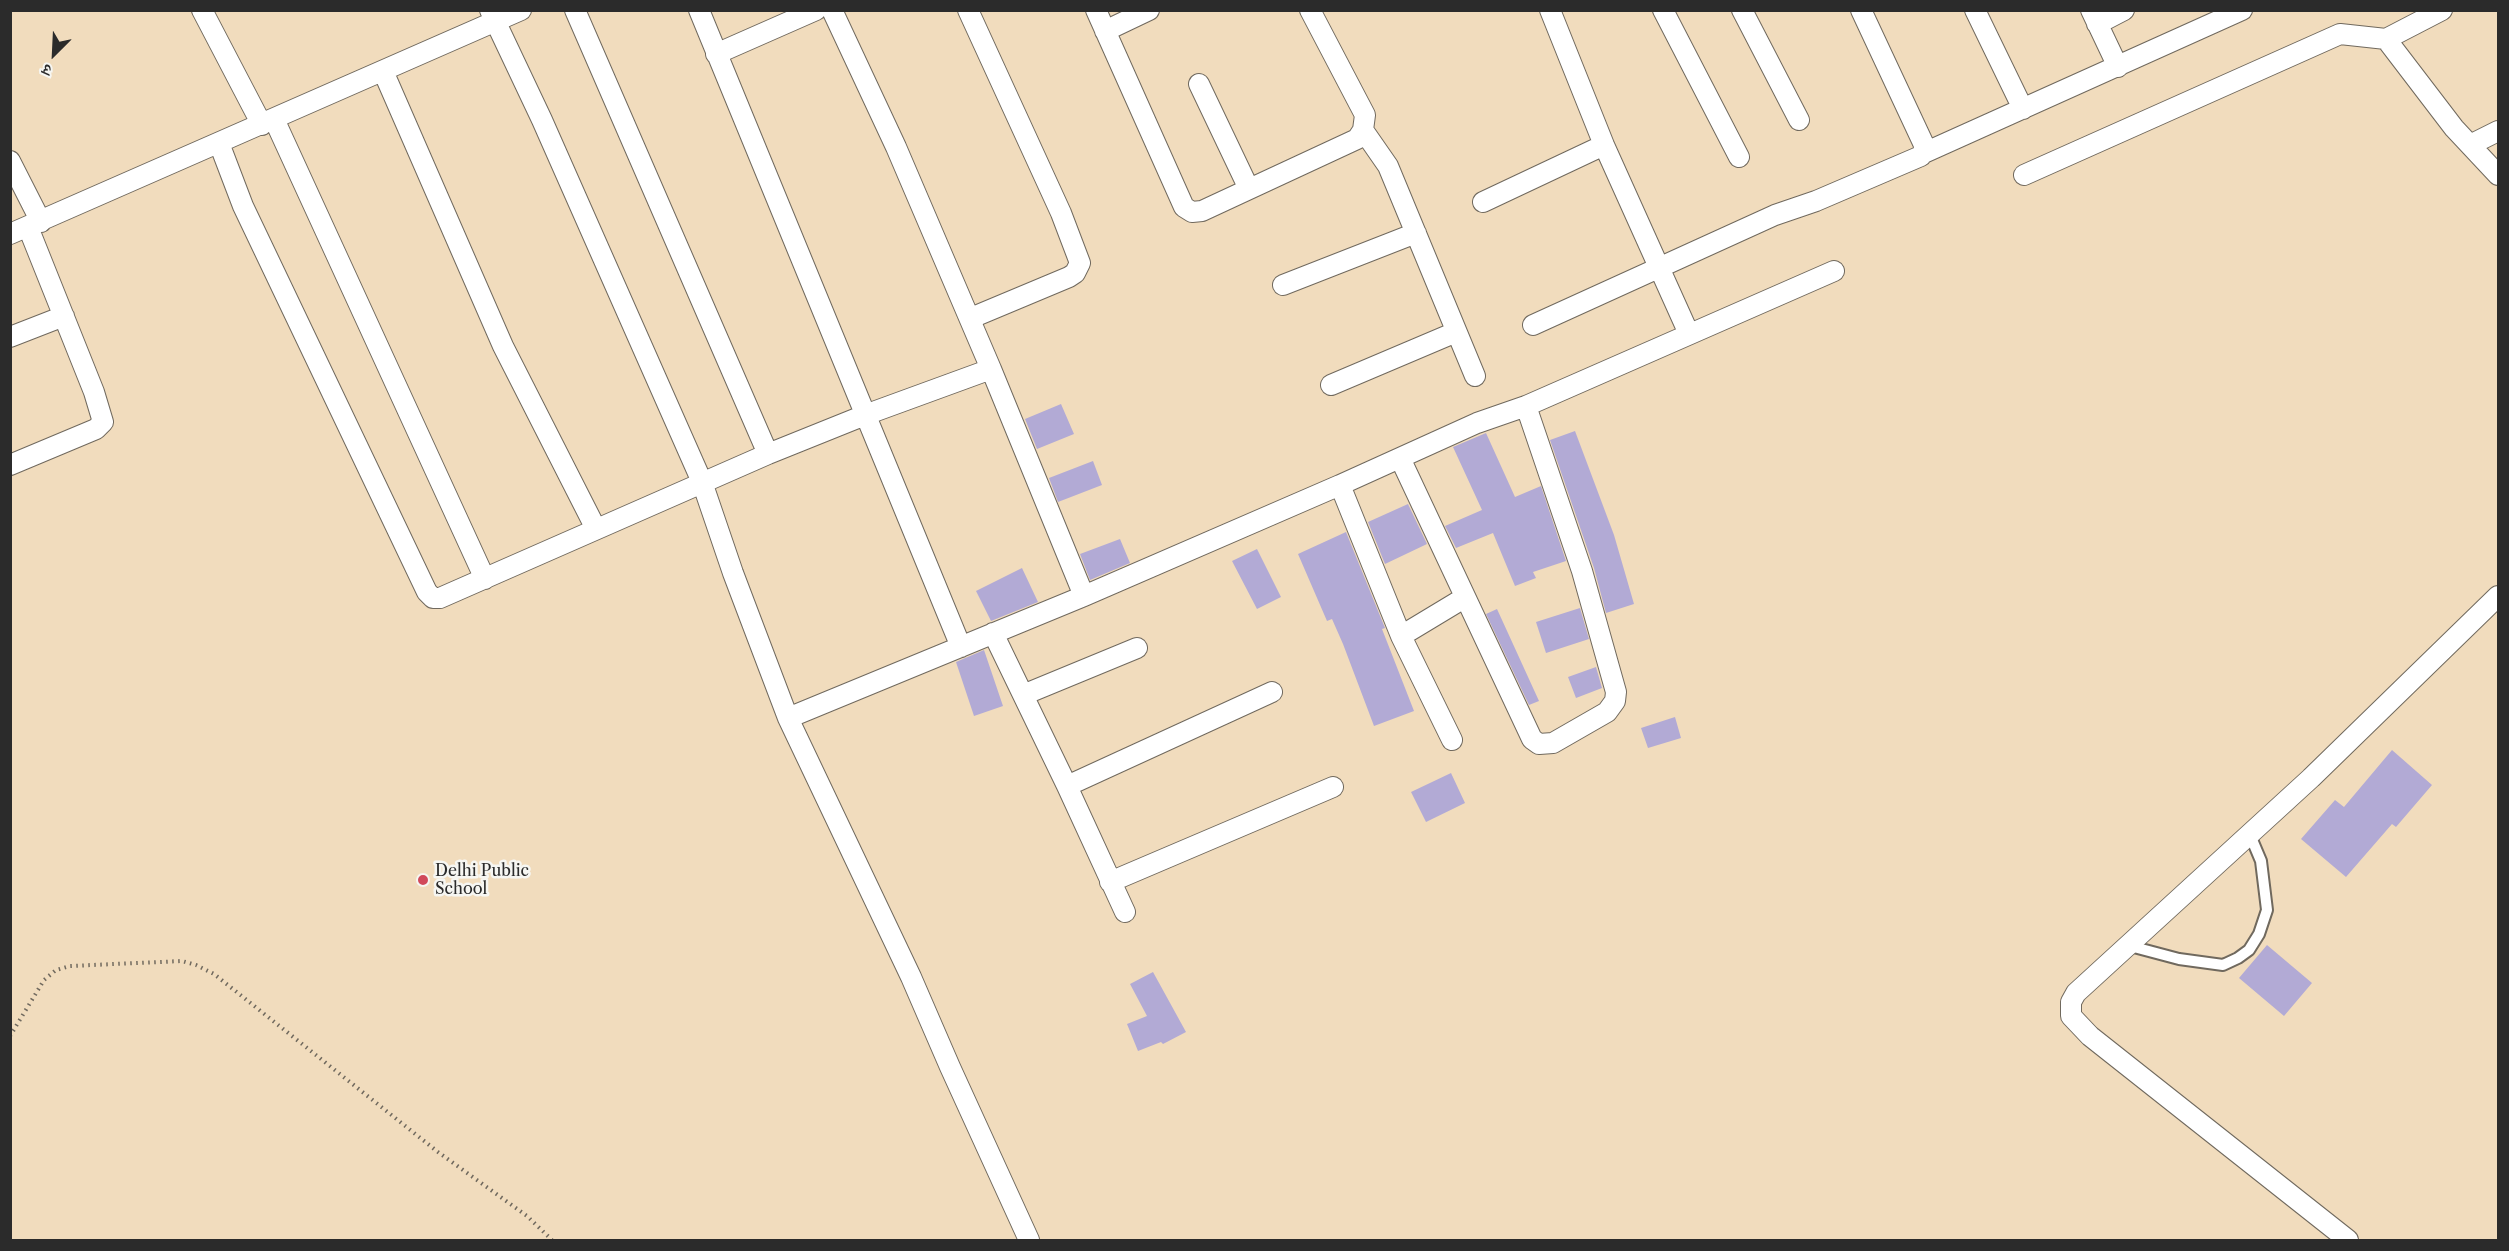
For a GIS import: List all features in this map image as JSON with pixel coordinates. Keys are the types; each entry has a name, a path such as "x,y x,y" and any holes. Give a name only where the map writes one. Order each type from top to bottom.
{"street":[{"path":"202,10 268,122 485,579"},
{"path":"27,228 383,71 493,16 521,10"},
{"path":"575,10 768,454"},
{"path":"699,10 961,646"},
{"path":"716,54 816,10"},
{"path":"832,10 896,147 970,318 1084,596"},
{"path":"968,10 1061,213 1080,263 1075,273 1069,277 970,318"},
{"path":"1096,10 1144,120 1187,210 1192,212 1202,211 1357,139 1363,130 1365,115 1310,10"},
{"path":"1105,31 1149,10"},
{"path":"1550,10 1604,145 1689,334"},
{"path":"1663,10 1738,157"},
{"path":"1742,10 1799,120"},
{"path":"1861,10 1925,147 1924,153"},
{"path":"1975,10 2023,109"},
{"path":"2118,67 2094,17 2124,10"},
{"path":"1533,326 1775,215 1900,167 1924,153 2242,10"},
{"path":"2024,175 2340,34 2386,39 2442,10"},
{"path":"493,16 547,130 702,482 733,573 788,718 906,966 1029,1240"},
{"path":"2386,39 2447,119 2499,175"},
{"path":"383,71 503,346 596,529"},
{"path":"1199,84 1249,189"},
{"path":"1363,130 1381,152 1388,166 1475,376"},
{"path":"2470,145 2499,131"},
{"path":"219,144 243,206 427,592 433,598 440,598 485,579 768,454 865,415 991,369"},
{"path":"1483,202 1604,145"},
{"path":"10,161 27,228 94,392 103,422 96,429 10,465"},
{"path":"1283,285 1416,233"},
{"path":"788,718 1084,596 1477,423 1526,406 1834,271"},
{"path":"10,338 64,316"},
{"path":"1331,385 1456,332"},
{"path":"1400,458 1532,739 1539,744 1553,743 1612,707 1616,692 1582,571 1526,406"},
{"path":"1340,485 1401,636 1452,740"},
{"path":"2348,1240 2078,1025 2071,1016 2071,1002 2076,993 2312,778 2499,596"},
{"path":"1401,636 1464,598"},
{"path":"993,633 1125,912"},
{"path":"1023,695 1137,648"},
{"path":"1067,786 1272,692"},
{"path":"1110,882 1333,787"}],"lane":[{"path":"2130,946 2179,959 2223,965 2249,950 2259,934 2267,910 2261,861 2250,834"}],"path":[{"path":"10,1036 44,980 56,970 70,966 182,961 196,965 214,974 438,1152 527,1216 552,1240"}],"building":[{"path":"1061,404 1074,434 1037,449 1025,419"},
{"path":"1575,431 1614,535 1634,604 1606,613 1594,568 1550,440"},
{"path":"1486,433 1515,497 1541,486 1566,561 1533,572 1536,578 1515,586 1493,533 1456,548 1445,526 1482,510 1453,447"},
{"path":"1093,461 1102,485 1058,502 1049,478"},
{"path":"1408,504 1427,544 1385,564 1368,522"},
{"path":"1346,532 1385,628 1382,629 1414,711 1374,726 1332,619 1327,621 1298,554"},
{"path":"1120,539 1130,563 1090,580 1080,554"},
{"path":"1257,549 1281,597 1257,609 1232,561"},
{"path":"1022,568 1038,602 991,621 976,591"},
{"path":"1580,608 1589,639 1546,653 1536,622"},
{"path":"1497,609 1539,701 1529,705 1486,614"},
{"path":"984,650 1003,706 974,716 956,662"},
{"path":"1596,667 1602,688 1576,698 1568,677"},
{"path":"1675,717 1681,738 1648,748 1641,728"},
{"path":"2392,750 2432,785 2396,827 2392,824 2346,877 2301,839 2335,800 2344,807"},
{"path":"1451,773 1465,803 1426,822 1411,792"},
{"path":"2267,945 2312,983 2284,1016 2239,978"},
{"path":"1153,972 1186,1032 1163,1044 1161,1042 1138,1051 1127,1024 1147,1016 1130,984"}],"place":[{"name":"Delhi Public School","path":"423,880"}]}
